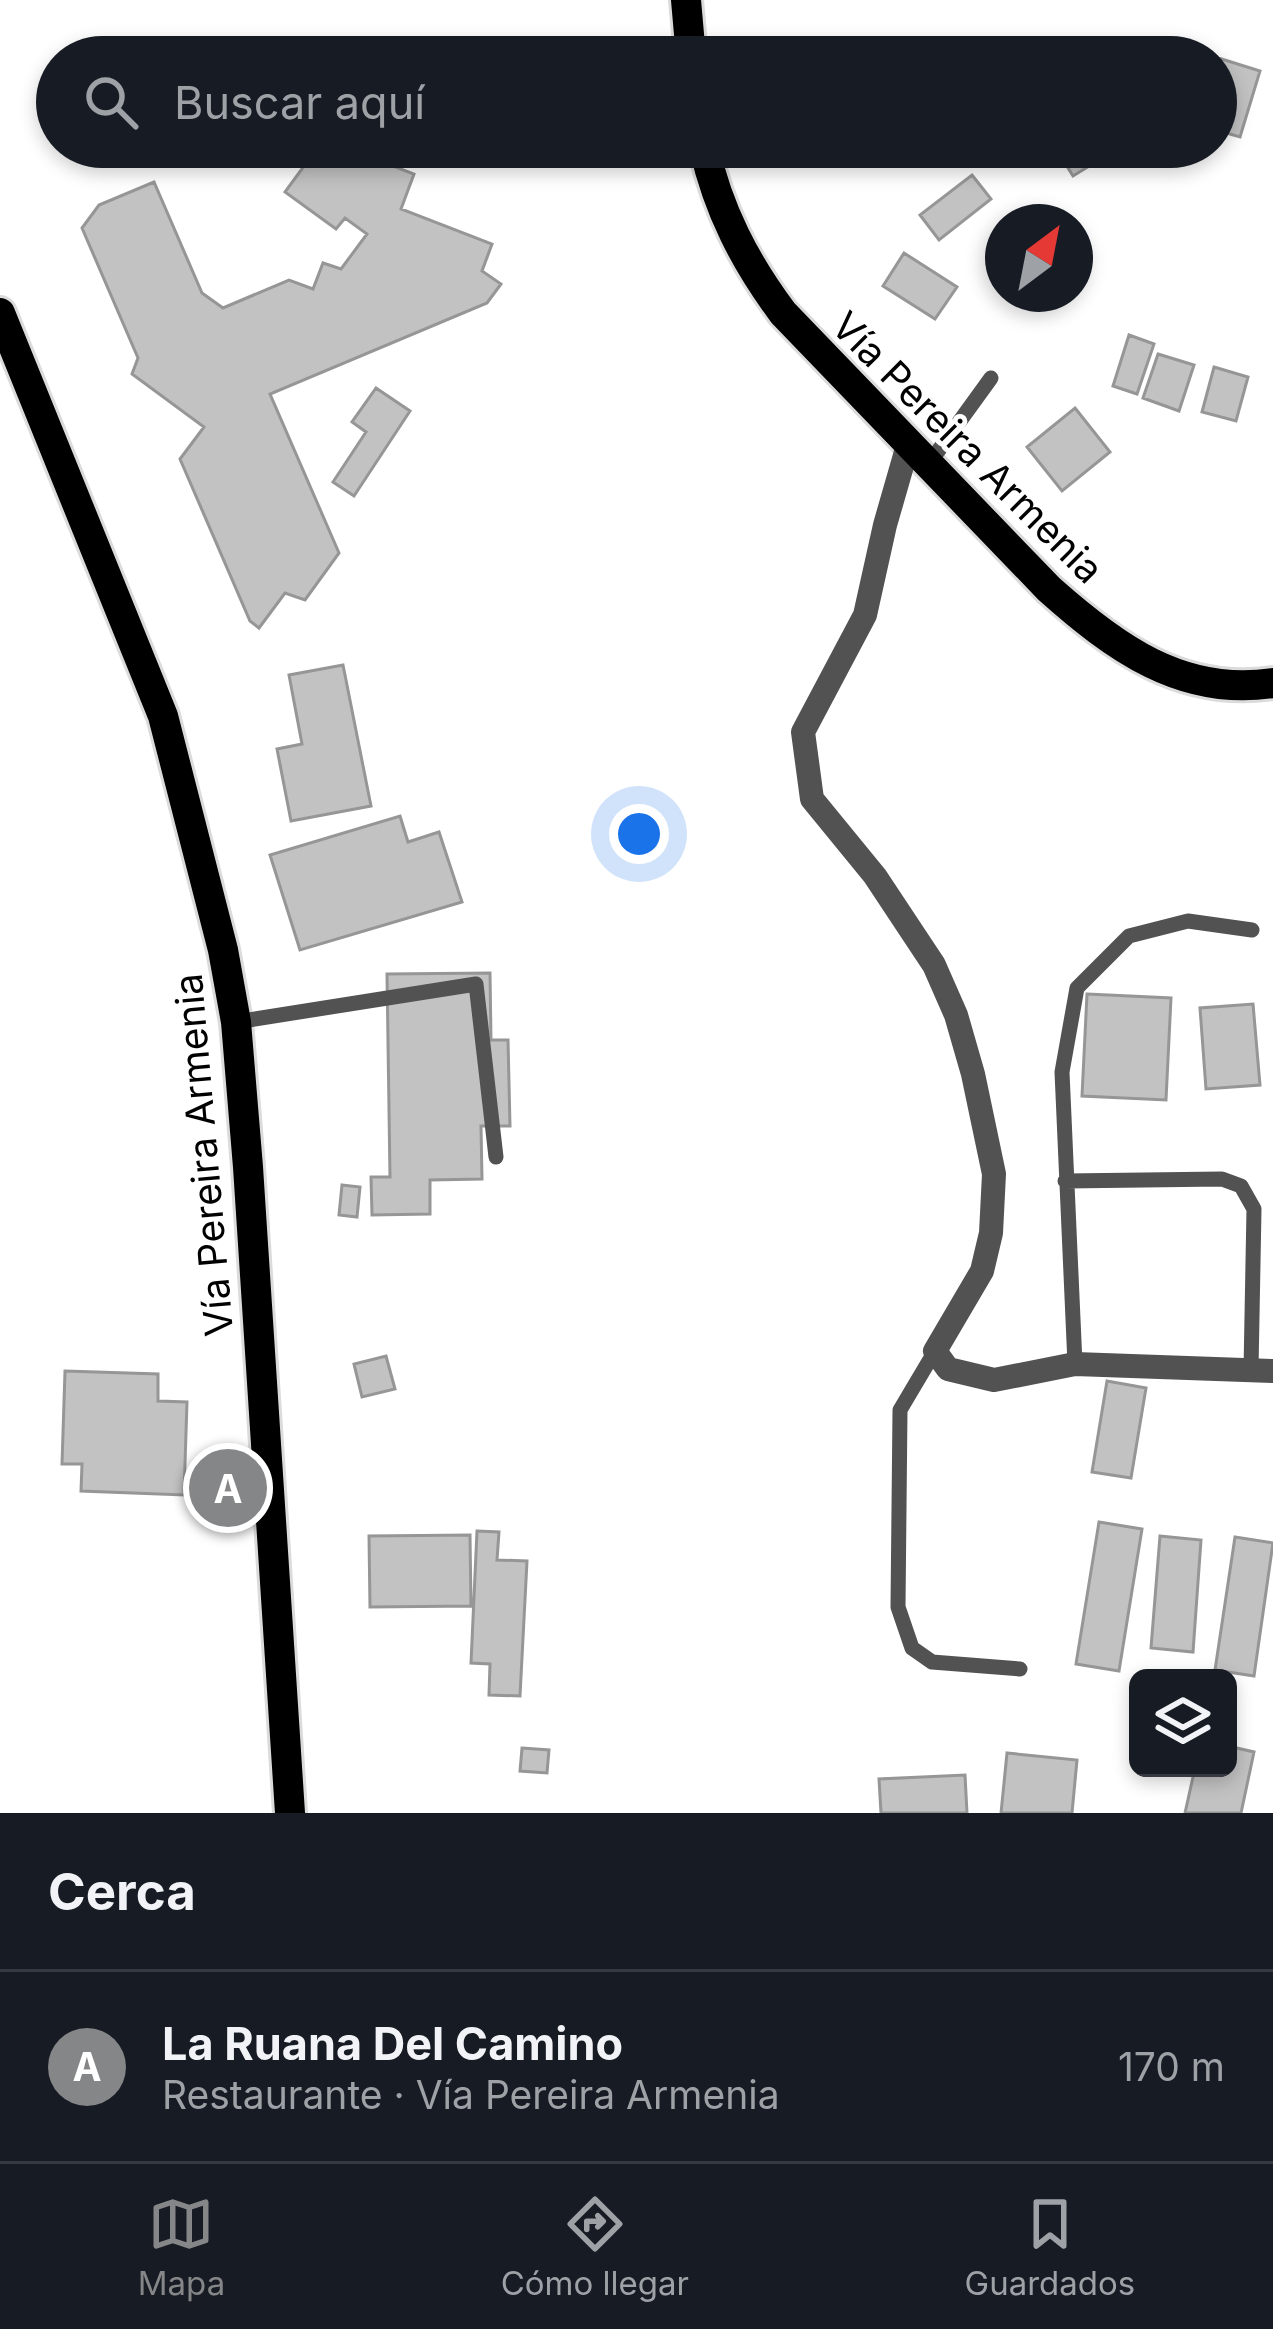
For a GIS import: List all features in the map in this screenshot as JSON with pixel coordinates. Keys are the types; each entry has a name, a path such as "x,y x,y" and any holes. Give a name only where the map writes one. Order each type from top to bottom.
{"main road":[{"path":"686,0 689,36"},
{"name":"Vía Pereira Armenia","path":"710,168 723,215 759,282 784,314 1049,589 1120,645 1160,668 1203,685 1273,682"},
{"name":"Vía Pereira Armenia","path":"0,314 163,716 210,892 236,1022 290,1813"}],"street":[{"path":"918,455 885,525 865,615 803,732 812,799 875,876 934,965 974,1074 994,1174 991,1232 982,1271 935,1351 948,1369 994,1381 1075,1364 1262,1371"}],"lane":[{"path":"918,455 991,378"},
{"path":"1075,1364 1062,1072 1077,988 1129,936 1188,921 1252,930"},
{"path":"236,1022 476,984 496,1157"},
{"path":"1065,1181 1222,1179 1240,1186 1254,1209 1262,1371"},
{"path":"935,1351 900,1410 898,1607 912,1648 932,1661 1020,1670"}],"building":[{"path":"1237,64 1260,71 1237,136"},
{"path":"303,168 398,168 414,174 401,209 492,244 482,271 501,284 487,303 270,394 339,553 305,600 285,593 259,628 250,621 180,459 204,427 132,374 138,358 82,228 99,205 154,182 202,293 223,308 289,280 313,289 323,263 341,269 367,234 345,218 336,229 285,192"},
{"path":"972,175 991,199 939,240 920,215"},
{"path":"904,253 957,287 935,319 883,286"},
{"path":"1129,335 1154,344 1137,394 1113,386"},
{"path":"1158,354 1194,365 1179,411 1143,398"},
{"path":"1214,367 1248,377 1236,421 1202,412"},
{"path":"376,388 410,411 354,496 333,482 366,432 352,422"},
{"path":"1075,408 1110,452 1062,491 1027,447"},
{"path":"343,665 371,806 291,821 277,749 302,744 289,675"},
{"path":"400,816 408,842 439,832 462,902 300,950 270,855"},
{"path":"490,973 491,1040 508,1040 510,1126 481,1126 482,1179 430,1180 430,1214 372,1215 371,1177 390,1177 387,974"},
{"path":"1087,994 1171,998 1166,1100 1082,1096"},
{"path":"1253,1004 1260,1085 1206,1089 1200,1008"},
{"path":"342,1185 360,1187 357,1217 339,1215"},
{"path":"386,1356 395,1389 362,1397 354,1364"},
{"path":"65,1371 158,1374 158,1401 187,1402 184,1495 81,1491 82,1464 62,1464"},
{"path":"1107,1381 1146,1388 1131,1478 1092,1472"},
{"path":"1099,1522 1142,1529 1119,1671 1076,1664"},
{"path":"477,1531 499,1532 497,1560 527,1561 520,1696 489,1695 490,1664 471,1663"},
{"path":"470,1535 471,1606 370,1607 369,1536"},
{"path":"1160,1536 1201,1540 1193,1652 1151,1648"},
{"path":"1235,1537 1273,1543 1254,1676 1237,1673 1237,1669 1215,1669"},
{"path":"522,1748 549,1750 547,1773 520,1771"},
{"path":"1237,1748 1254,1752 1241,1813 1185,1813 1193,1777 1237,1777"},
{"path":"1007,1753 1077,1760 1072,1813 1001,1813"},
{"path":"965,1775 967,1813 881,1813 879,1779"}],"place":[{"name":"La Ruana Del Camino","path":"228,1488"}]}
